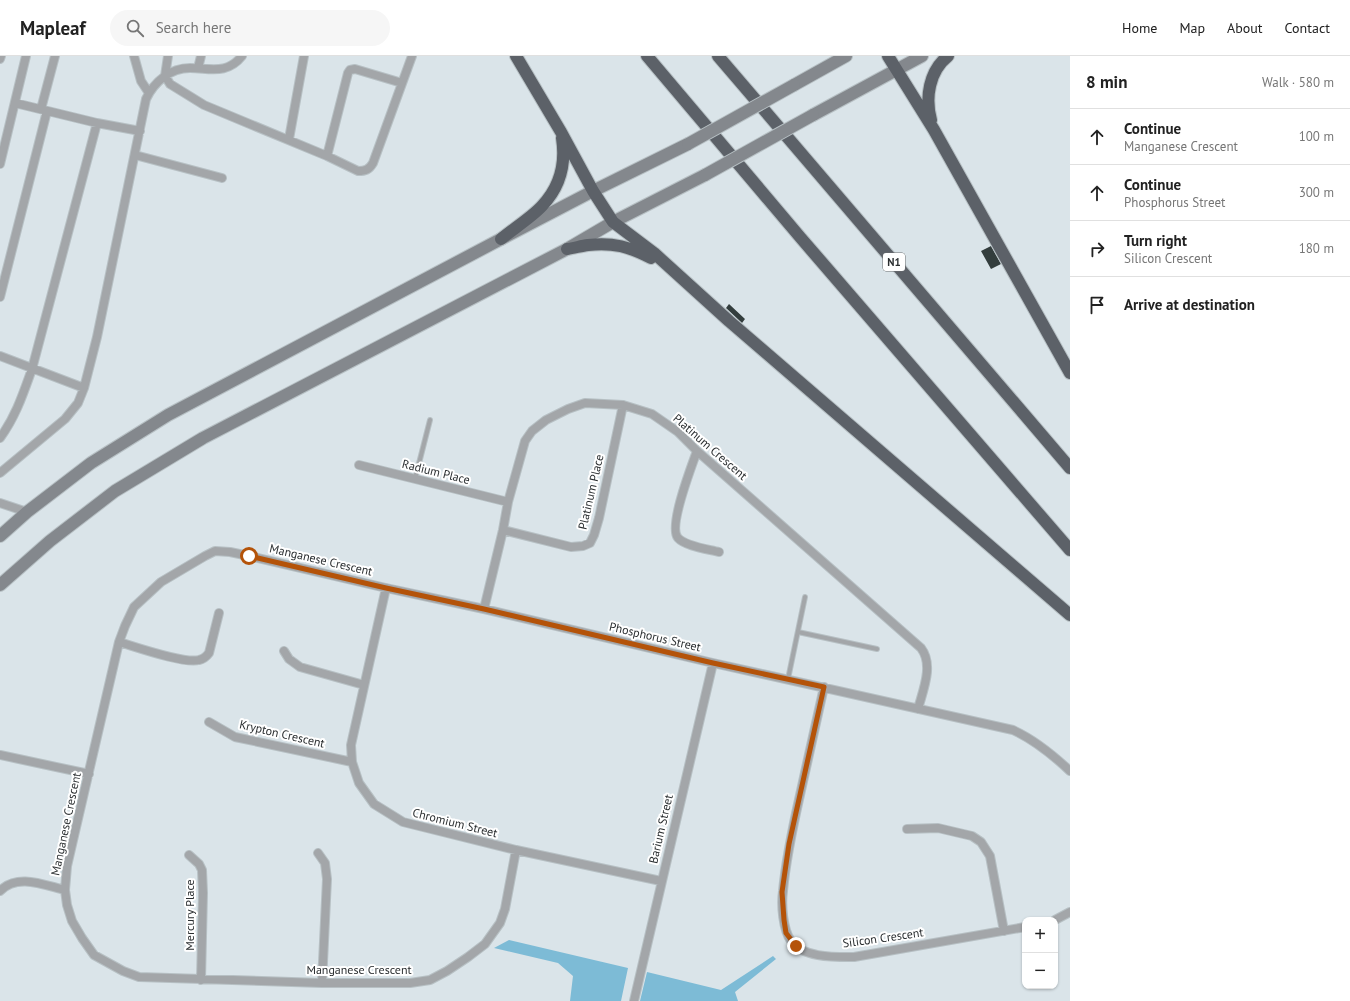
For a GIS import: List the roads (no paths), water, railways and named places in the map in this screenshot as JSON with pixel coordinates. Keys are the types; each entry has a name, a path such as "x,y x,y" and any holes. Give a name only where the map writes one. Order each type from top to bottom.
{"highway":[{"path":"516,56 561,132 593,191 613,222 654,253 729,320 1070,615"},
{"path":"647,56 800,237 1070,550"},
{"name":"N1","path":"718,56 1070,468"},
{"path":"888,56 934,130 1070,373"},
{"path":"934,130 928,111 928,90 934,74 942,61 948,56"},
{"path":"501,239 542,206 555,188 560,176 563,162 561,132"},
{"path":"567,249 587,245 619,245 633,249 670,268"}],"main road":[{"path":"0,536 27,512 91,463 168,415 593,191 688,144 846,56"},
{"path":"0,585 50,541 116,491 203,438 567,249 613,222 705,174 922,56"}],"street":[{"path":"0,164 26,56"},
{"path":"0,297 44,110 54,56"},
{"path":"134,56 141,81 149,93"},
{"path":"168,56 164,76 170,84 204,105 288,139 358,171 363,171 370,168 412,56"},
{"path":"198,68 201,56"},
{"path":"1,469 65,419 78,403 84,388 97,337 146,99 149,93 164,76 174,71 188,68 220,69 237,62 242,56"},
{"path":"288,139 304,56"},
{"path":"327,156 350,70 355,69 402,83"},
{"path":"15,103 97,123 140,131"},
{"path":"0,438 18,408 32,369 97,123"},
{"path":"135,155 222,178"},
{"path":"0,356 84,388"},
{"name":"Platinum Crescent","path":"484,609 503,530 508,502 525,441 532,431 546,420 568,409 586,403 623,405 652,414 678,432 697,451 921,648 927,658 928,666 925,685 918,709"},
{"name":"Platinum Place","path":"503,530 571,547 583,546 590,543 599,518 623,405"},
{"path":"697,451 677,512 675,532 677,537 683,541 695,546 719,552"},
{"name":"Radium Place","path":"359,465 508,502"},
{"path":"0,504 27,512"},
{"name":"Manganese Crescent","path":"386,588 249,556 230,552 215,552 204,556 161,582 145,595 134,607 129,616 119,642 90,774 67,866 64,890 72,921 94,955 123,971 139,977 322,983 410,983 430,980 447,971 485,944 500,923 505,909 516,850"},
{"name":"Phosphorus Street","path":"386,588 484,609 713,663 918,709"},
{"name":"Chromium Street","path":"386,588 351,745 352,762 359,783 374,804 403,822 516,850 662,881"},
{"path":"119,642 181,659 200,660 206,658 209,653 219,613"},
{"path":"284,652 289,659 300,668 364,685"},
{"name":"Barium Street","path":"634,1001 713,663"},
{"name":"Silicon Crescent","path":"824,687 789,844 782,892 786,933 791,941 796,946 808,953 828,957 854,957 1022,928"},
{"path":"918,709 1013,730 1033,740 1070,772"},
{"name":"Krypton Crescent","path":"210,722 235,737 352,762"},
{"path":"0,755 90,774"},
{"path":"907,829 938,828 972,836 981,842 990,856 1004,931"},
{"path":"318,853 325,863 327,879 322,983"},
{"name":"Mercury Place","path":"189,855 199,864 202,870 203,893 201,980"},
{"path":"0,891 10,883 20,881 33,882 64,890"},
{"path":"1058,918 1070,912"}],"lane":[{"path":"415,479 430,420"},
{"path":"788,679 805,597"},
{"path":"798,632 877,649"}]}
